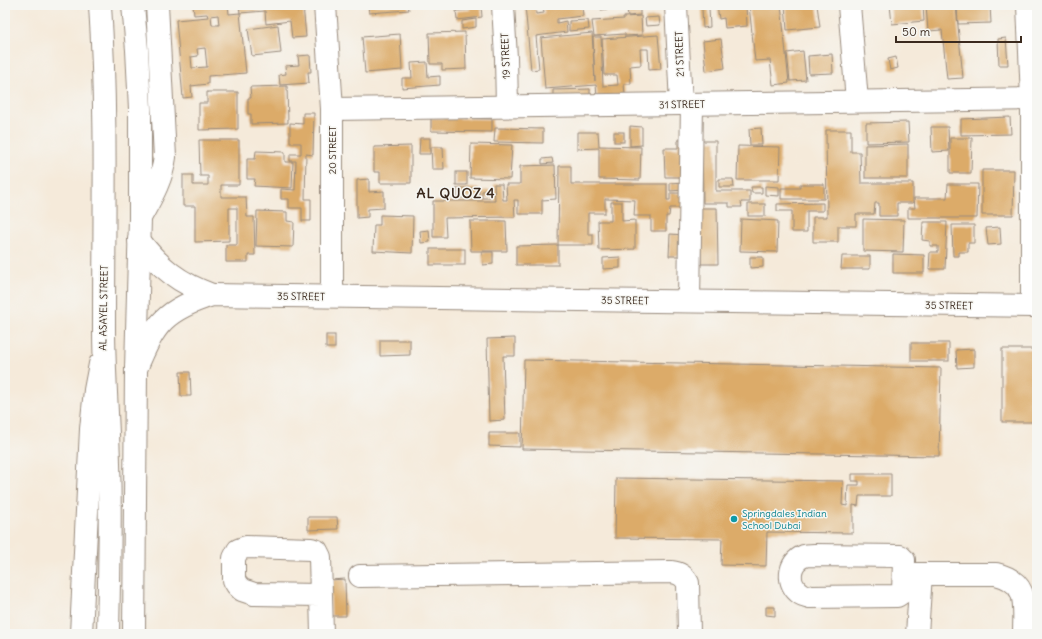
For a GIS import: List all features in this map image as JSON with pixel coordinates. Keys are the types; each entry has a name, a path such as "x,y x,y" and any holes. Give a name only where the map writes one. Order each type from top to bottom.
{"street":[{"name":"AL ASAYEL STREET","path":"81,634 93,409 104,349 105,115 104,57 100,5"},
{"path":"133,5 140,109 140,218 136,369 134,634"},
{"path":"140,218 159,182 165,157 157,5"},
{"name":"20 STREET","path":"325,5 332,109 332,296"},
{"name":"19 STREET","path":"503,5 507,106"},
{"name":"21 STREET","path":"676,5 686,104 688,301"},
{"path":"849,5 857,101"},
{"path":"1028,5 1032,99 1034,306"},
{"name":"31 STREET","path":"332,109 1032,99"},
{"name":"35 STREET","path":"139,240 150,255 168,272 193,288 212,295"},
{"name":"35 STREET","path":"136,369 156,328 172,313 190,302 212,295 1034,306"},
{"path":"104,349 109,462 108,634"},
{"path":"912,574 903,592 897,596 810,597 801,594 794,588 791,579 792,569 796,561 804,556 814,554 900,556 912,574 917,634"},
{"path":"360,576 678,573 685,577 688,583 689,634"},
{"path":"912,574 996,574 1007,576 1016,582 1022,591 1025,602 1024,634"},
{"path":"320,595 322,634"}],"building":[{"path":"193,5 228,5 229,14 240,13 246,73 208,76 208,84 191,86 192,97 183,98 176,20 208,17 207,14 194,15","holes":["218,15 219,25 212,25 211,16","205,48 207,67 192,68 191,57 198,56 197,49"]},
{"path":"239,5 303,5 306,37 292,38 290,21 266,24 265,11 240,13"},
{"path":"368,5 408,5 409,10 369,13"},
{"path":"469,5 481,5 482,17 457,20 456,11 470,10"},
{"path":"525,5 535,5 536,14 544,13 543,5 582,5 583,16 557,19 557,23 566,21 567,32 536,36 539,69 531,70"},
{"path":"601,5 632,5 632,6 601,10"},
{"path":"717,5 746,5 747,26 725,28 724,18 719,19"},
{"path":"749,5 781,5 789,83 773,85 770,60 755,61"},
{"path":"785,5 817,5 820,27 787,30"},
{"path":"890,5 923,5 924,21 892,24"},
{"path":"926,5 956,5 963,78 947,79 942,30 928,31"},
{"path":"957,5 990,5 991,23 958,24"},
{"path":"640,7 640,15 628,16 627,8"},
{"path":"702,8 709,8 710,27 703,28"},
{"path":"641,16 642,35 625,36 625,34 594,36 592,21 624,19 624,17"},
{"path":"659,17 660,25 646,26 645,18"},
{"path":"476,19 476,27 462,29 462,21"},
{"path":"588,20 589,29 569,31 569,21"},
{"path":"278,25 281,53 252,56 248,29"},
{"path":"465,32 466,69 442,70 442,64 430,64 429,33"},
{"path":"592,33 595,81 593,37 601,37 603,86 618,85 617,75 604,75 602,39 658,35 661,69 649,70 648,49 640,49 641,65 630,66 631,84 624,84 625,95 597,97 596,85 545,89 541,38"},
{"path":"400,34 402,70 365,73 362,37"},
{"path":"1006,38 1008,65 999,65 998,39"},
{"path":"721,39 725,68 706,71 703,41"},
{"path":"803,51 806,80 790,81 787,53"},
{"path":"832,54 833,73 809,74 808,56"},
{"path":"310,55 311,72 308,72 309,83 280,85 279,75 286,74 285,66 299,65 298,56"},
{"path":"896,57 898,68 890,70 888,59"},
{"path":"427,62 428,77 440,76 440,85 402,88 402,78 412,78 411,63"},
{"path":"287,86 288,123 251,124 251,114 248,114 248,98 251,98 250,87"},
{"path":"590,89 590,98 553,100 553,90"},
{"path":"207,92 238,92 238,129 199,130 199,103 207,103"},
{"path":"303,113 314,113 313,155 306,154 305,199 311,199 311,221 302,221 302,208 289,208 289,199 281,199 281,189 295,190 296,161 290,161 290,154 301,154 301,143 290,143 290,123 303,124"},
{"path":"1010,117 1011,134 961,135 961,119"},
{"path":"431,118 492,119 492,132 431,131"},
{"path":"908,122 909,142 866,143 866,123"},
{"path":"630,126 642,127 642,145 630,146"},
{"path":"931,127 948,127 949,151 932,152"},
{"path":"495,128 543,129 543,143 494,142"},
{"path":"761,128 762,145 750,145 749,129"},
{"path":"826,130 851,130 851,152 860,152 861,183 913,183 913,203 897,203 897,216 879,216 879,203 875,203 874,214 856,214 856,226 838,226 838,242 813,242 813,217 827,217"},
{"path":"577,132 598,132 599,146 641,147 640,180 599,179 599,148 577,149"},
{"path":"614,132 624,132 624,142 614,142"},
{"path":"420,138 430,138 430,154 419,154"},
{"path":"950,138 972,138 971,173 950,173"},
{"path":"199,140 239,140 239,185 221,185 221,197 246,197 247,217 254,217 255,255 248,255 248,262 226,262 226,245 237,245 237,208 229,208 229,241 195,242 195,206 183,206 183,175 193,175 193,185 208,185 208,176 200,176"},
{"path":"678,140 685,140 686,177 665,177 664,148 678,148"},
{"path":"702,141 716,141 716,191 750,191 750,202 741,202 742,207 729,207 729,203 703,203"},
{"path":"471,144 512,145 510,179 470,178"},
{"path":"908,144 908,178 865,178 865,145"},
{"path":"411,146 411,183 380,183 380,172 374,172 374,147"},
{"path":"738,146 780,147 779,180 737,180"},
{"path":"431,147 443,147 444,169 432,169"},
{"path":"256,151 285,152 285,162 293,162 292,188 254,186 255,179 247,179 247,159 255,159"},
{"path":"552,158 553,163 542,164 542,159"},
{"path":"555,165 556,199 542,200 542,214 518,214 518,200 514,200 515,217 445,218 446,237 433,237 433,201 495,201 494,184 502,184 503,200 507,200 506,184 520,184 520,166"},
{"path":"559,166 571,166 571,184 667,184 667,200 670,200 670,193 684,193 685,208 670,208 669,216 666,216 666,231 651,231 651,216 634,216 635,200 605,199 605,213 588,213 588,234 593,234 593,245 558,245"},
{"path":"982,170 1014,170 1013,215 982,215"},
{"path":"456,172 467,172 467,185 456,185"},
{"path":"369,179 369,192 384,191 384,208 368,209 368,217 357,218 357,180"},
{"path":"719,179 733,179 734,187 719,187"},
{"path":"683,182 684,190 670,191 670,183"},
{"path":"800,184 824,184 824,199 781,199 781,188 800,188"},
{"path":"948,184 978,184 977,218 908,218 908,208 915,208 914,198 947,198"},
{"path":"765,186 779,187 779,196 765,195"},
{"path":"751,187 762,187 762,193 752,193"},
{"path":"457,188 479,188 479,197 457,198"},
{"path":"490,190 490,198 482,198 482,191"},
{"path":"611,202 622,202 622,221 635,220 635,249 599,250 598,221 611,221"},
{"path":"823,203 823,211 807,211 807,232 792,232 792,211 777,211 777,204"},
{"path":"748,204 765,204 765,216 748,216"},
{"path":"700,208 717,208 718,264 701,264"},
{"path":"257,211 287,212 287,221 294,222 293,247 256,246"},
{"path":"380,215 413,216 412,253 373,251 374,225 380,225"},
{"path":"741,219 778,221 777,252 740,251"},
{"path":"863,219 904,220 903,252 863,251"},
{"path":"470,221 506,221 507,251 471,251"},
{"path":"923,222 947,222 945,269 929,269 930,252 938,252 938,246 930,246 930,241 922,240"},
{"path":"952,225 974,225 974,243 968,243 968,252 959,252 959,256 953,256"},
{"path":"1000,227 1001,244 988,245 986,228"},
{"path":"429,230 430,242 421,243 420,231"},
{"path":"670,234 684,235 684,256 669,256"},
{"path":"558,245 558,265 516,265 516,246"},
{"path":"430,249 465,249 465,265 430,265"},
{"path":"482,252 493,252 493,264 483,265"},
{"path":"893,254 924,255 924,273 893,273"},
{"path":"842,256 870,256 870,269 841,269"},
{"path":"620,257 620,268 603,269 603,258"},
{"path":"750,257 763,257 763,267 750,268"},
{"path":"326,335 335,335 335,348 326,348"},
{"path":"515,338 515,356 503,356 505,420 489,421 487,339"},
{"path":"380,340 410,340 410,355 380,356"},
{"path":"911,343 949,343 949,361 911,361"},
{"path":"974,349 974,367 957,368 956,350"},
{"path":"1002,349 1037,349 1037,422 1002,422"},
{"path":"524,360 941,368 939,456 522,449"},
{"path":"180,372 190,372 191,396 181,396"},
{"path":"489,433 520,433 520,447 489,446"},
{"name":"Springdales Indian School Dubai","path":"852,474 891,474 891,496 859,496 858,506 853,505 853,533 767,532 766,566 721,565 722,539 615,538 616,478 843,481 842,505 847,506 848,485 859,485 859,481 852,481"},
{"path":"308,517 337,517 338,529 308,530"},
{"path":"345,579 346,616 331,616 330,580"},
{"path":"766,607 775,607 775,616 766,615"}],"place":[{"name":"Springdales Indian School Dubai","path":"734,519"}],"district":[{"name":"AL QUOZ 4","path":"456,193"}]}
